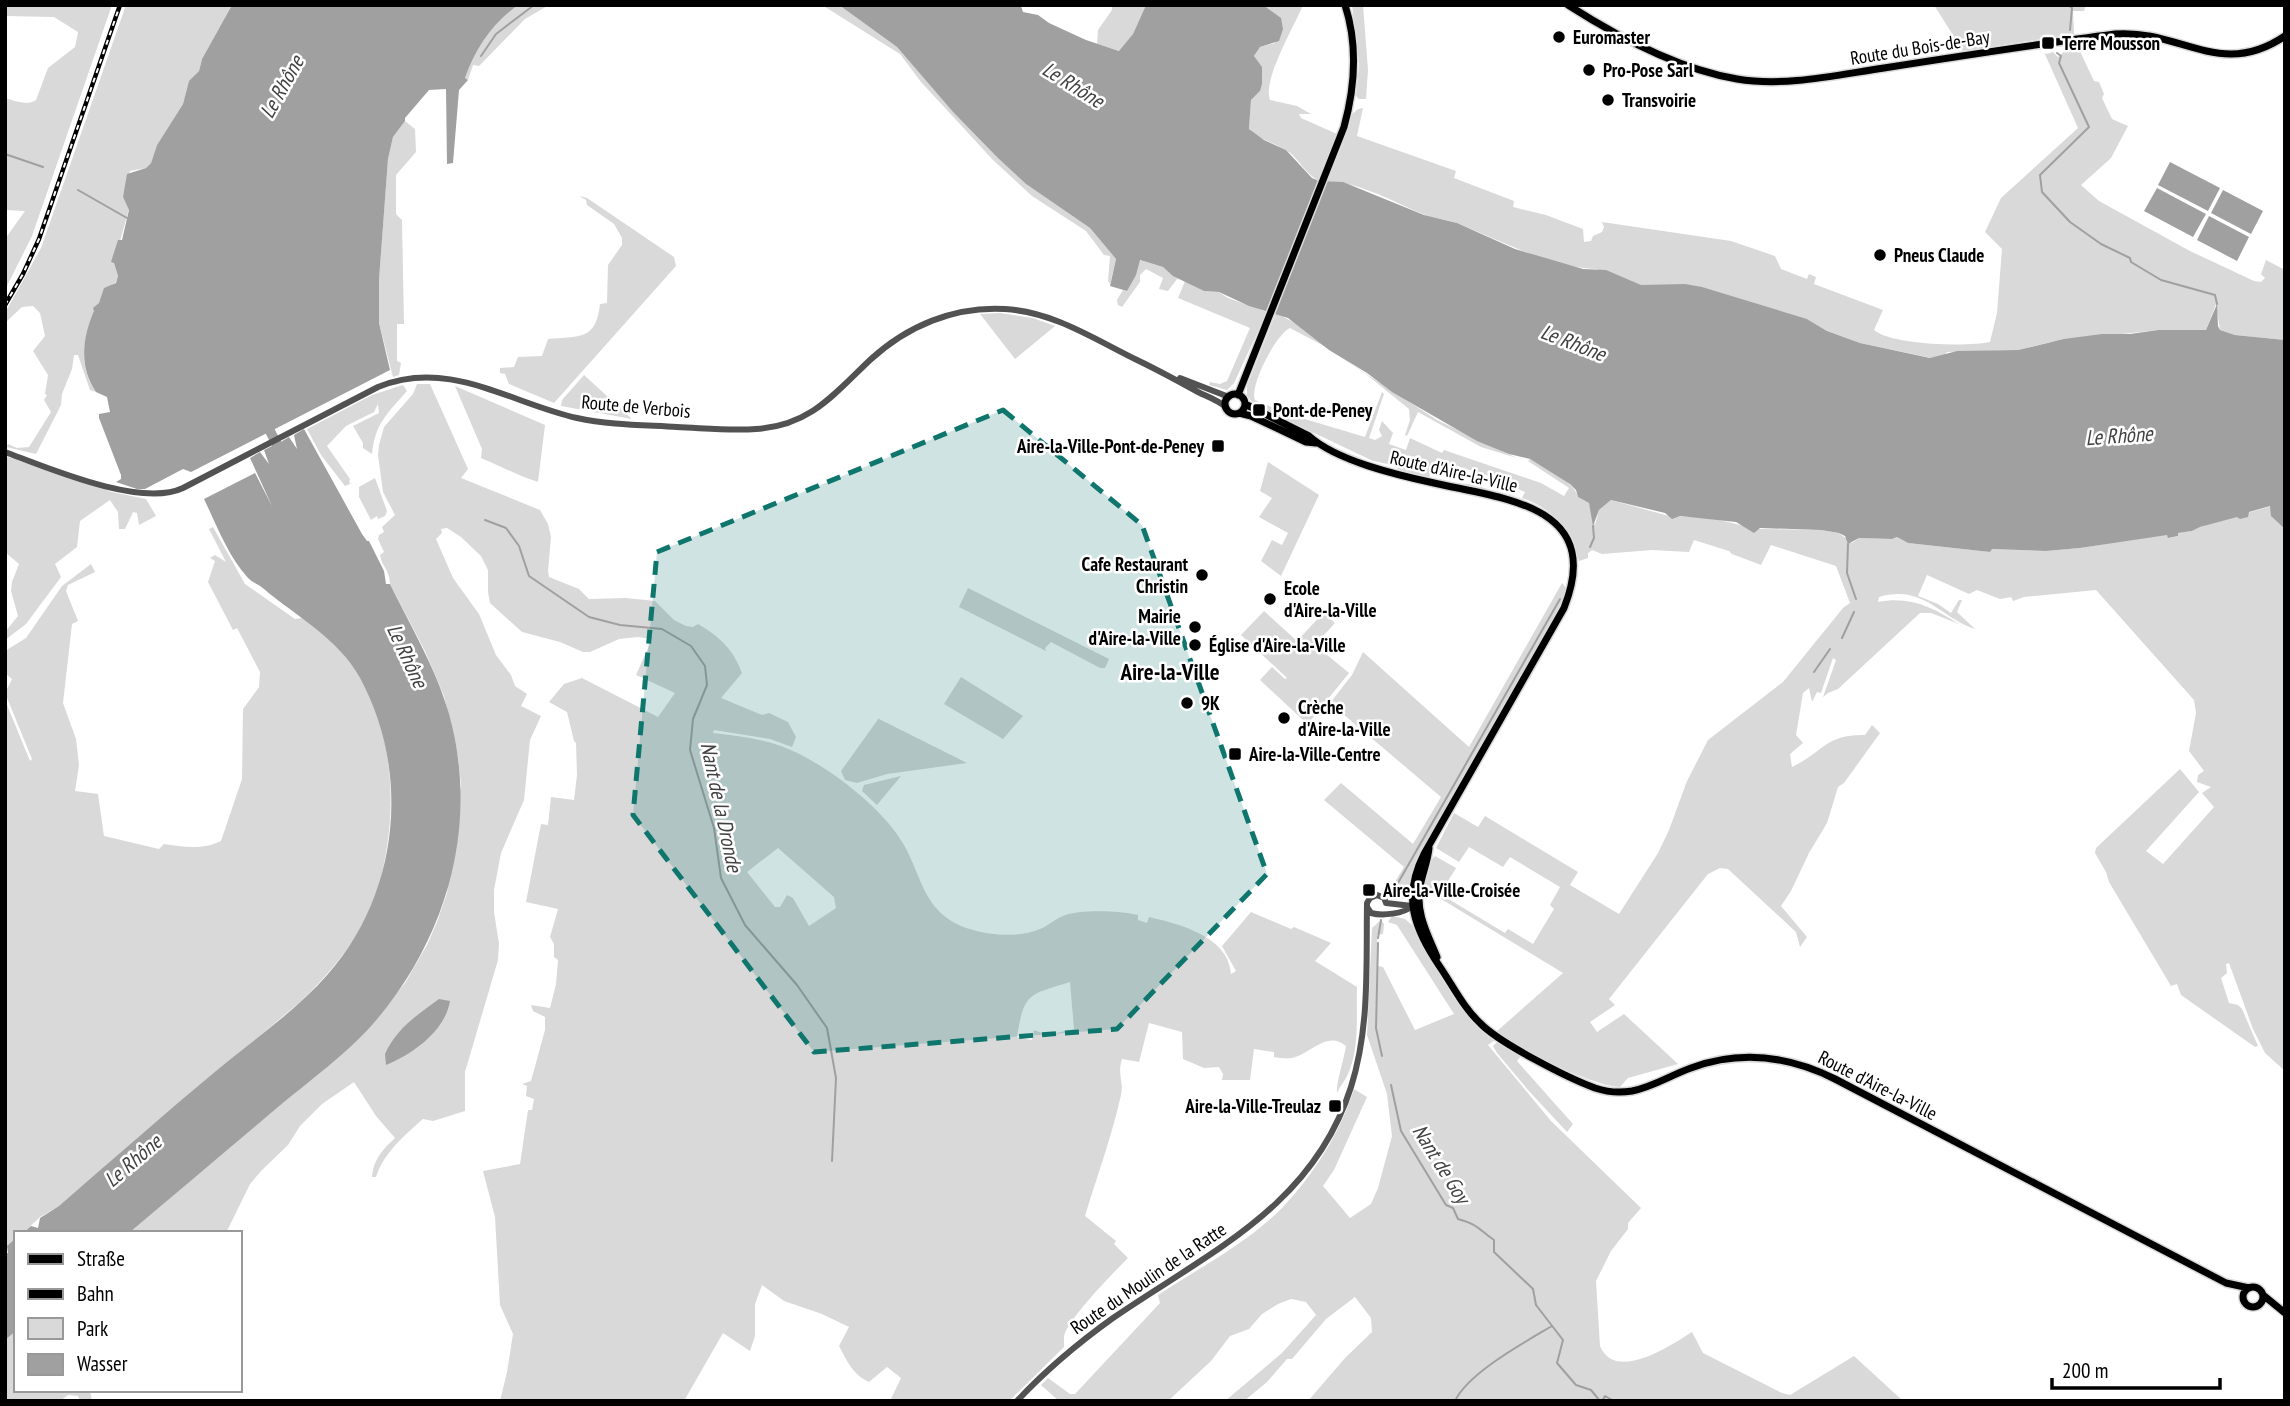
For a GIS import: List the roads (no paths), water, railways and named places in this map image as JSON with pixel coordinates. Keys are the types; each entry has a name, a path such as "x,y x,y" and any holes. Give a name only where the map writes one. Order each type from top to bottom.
{"main road":[{"name":"Route du Bois-de-Bay","path":"1568,5 1606,28 1674,60 1716,74 1764,82 1807,79 2115,34 2147,34 2207,52 2228,55 2260,50 2285,36"},
{"path":"1238,395 1344,127 1353,84 1352,40 1346,6"},
{"path":"1238,395 1243,398 1245,404 1239,413 1231,413 1226,407 1229,397 1238,395"},
{"name":"Route d'Aire-la-Ville","path":"1245,404 1309,436 1317,443"},
{"name":"Route d'Aire-la-Ville","path":"1239,413 1306,442 1317,443 1389,472 1523,503 1558,526 1572,553 1572,586 1564,608 1421,861 1416,875 1415,905 1444,974 1468,1010 1493,1035 1594,1087 1611,1091 1632,1091 1691,1068 1732,1058 1759,1057 1802,1065 1835,1079 2226,1283 2249,1288"},
{"name":"Route d'Aire-la-Ville","path":"2226,1283 2244,1300"},
{"path":"2249,1288 2257,1288 2283,1312 2249,1306 2244,1300 2244,1293 2249,1288"},
{"path":"2256,1306 2262,1302 2263,1295"}],"street":[{"name":"Route de Verbois","path":"5,452 131,493 168,494 387,384 404,379 437,377 485,386 551,411 579,418 681,427 768,428 806,416 829,401 870,360 906,333 931,320 975,310 1013,310 1042,316 1072,327 1226,407"},
{"name":"Route de Verbois","path":"1168,375 1229,397"},
{"path":"1374,895 1381,897 1386,903 1415,905 1405,912 1380,914 1371,913 1367,907 1368,900 1374,895"},
{"path":"1368,932 1386,903"},
{"name":"Route du Moulin de la Ratte","path":"1017,1401 1085,1339 1242,1234 1298,1182 1329,1136 1351,1086 1365,1011 1367,907"}],"water":[{"path":"232,5 518,5 500,20 486,37 469,67 465,78 468,80 459,90 453,163 447,164 446,89 429,90 393,137 388,159 379,280 379,323 390,370 191,472 183,469 145,489 137,489 116,482 121,479 121,475 99,418 99,414 110,412 107,397 96,392 87,373 85,342 93,308 99,303 104,288 116,283 118,276 114,263 111,262 118,240 122,240 129,210 123,197 127,174 146,168 151,163 157,145 183,104 189,81 199,71 202,59"},
{"path":"839,5 1017,5 1021,6 1023,12 1038,15 1086,40 1119,51 1133,34 1146,5 1263,5 1281,18 1283,29 1279,41 1260,47 1254,56 1262,67 1262,84 1260,91 1251,100 1249,129 1264,140 1286,150 1312,178 1343,182 1424,215 1457,223 1515,249 1583,269 1606,270 1641,285 1685,284 1702,287 1807,319 1827,331 1860,343 1930,358 1957,351 2018,350 2064,339 2102,334 2206,330 2217,304 2220,330 2235,335 2285,340 2285,529 2271,516 2270,506 2249,512 2248,517 2237,517 2168,538 2167,535 2046,551 1992,549 1990,552 1908,543 1897,537 1859,538 1848,544 1845,536 1821,530 1760,528 1754,533 1736,522 1680,516 1672,519 1665,513 1611,500 1599,510 1593,526 1589,503 1578,497 1570,484 1530,459 1477,441 1392,392 1329,350 1288,318 1249,306 1219,292 1204,291 1173,276 1163,267 1140,260 1136,275 1127,291 1110,286 1116,259 1090,228 1026,184 953,112 897,47"},
{"path":"2170,162 2220,188 2208,211 2158,185"},
{"path":"2157,188 2206,214 2193,237 2144,211"},
{"path":"2223,190 2263,211 2251,234 2211,213"},
{"path":"2209,216 2249,237 2237,261 2197,240"},
{"path":"304,429 362,534 369,541 384,571 386,584 390,584 444,697 457,754 461,795 458,835 440,913 403,985 354,1044 131,1231 25,1231 31,1226 38,1228 40,1218 59,1206 274,1024 328,974 352,943 370,908 383,871 390,832 391,793 387,754 376,715 360,678 329,640 250,580 223,540 204,499 255,473 272,506 250,458 260,452 269,464 264,450 274,445 283,456 279,443 289,437 297,449 294,435"},
{"path":"439,999 450,1001 435,1032 407,1055 386,1065 385,1054 395,1037"},
{"path":"14,1240 14,1333 5,1340 5,1254 8,1253 7,1246"}],"waterway":[{"path":"481,56 496,34 534,5"},
{"path":"2068,5 2072,8 2070,30"},
{"path":"2057,53 2061,56 2059,63 2089,127 2040,175 2042,192 2070,222 2101,244 2130,258 2131,262 2161,280 2215,295 2217,304"},
{"path":"5,154 43,167"},
{"path":"78,190 127,218"},
{"name":"Le Rhône","path":"268,421 270,431 289,468"},
{"name":"Nant de la Dronde","path":"485,520 506,528 519,546 529,576 589,617 620,625 662,629 691,646 705,666 707,685 693,719 690,750 714,828 721,878 745,925 797,985 827,1028 836,1078 832,1161"},
{"path":"1590,547 1594,538 1593,526"},
{"path":"1848,544 1847,573 1856,599"},
{"name":"Nant de Goy","path":"1390,897 1560,599"},
{"path":"1842,638 1854,612"},
{"path":"1814,672 1830,649"},
{"name":"Nant de Goy","path":"1378,938 1381,920"},
{"name":"Nant de Goy","path":"1378,943 1376,1028 1382,1056"},
{"name":"Nant de Goy","path":"1391,1085 1401,1131 1446,1205 1453,1208 1458,1219 1474,1225 1494,1240 1494,1252 1533,1289 1536,1305 1563,1340 1557,1363 1576,1385 1591,1390 1600,1401"},
{"path":"1455,1401 1462,1390 1484,1369 1552,1326"},
{"name":"Nant de Goy","path":"1602,1401 1605,1396 1614,1401"}],"railway":[{"path":"5,305 39,239 120,5"}],"place":[{"name":"Euromaster","path":"1559,37"},
{"name":"Terre Mousson","path":"2048,43"},
{"name":"Pro-Pose Sarl","path":"1589,70"},
{"name":"Transvoirie","path":"1608,100"},
{"name":"Pneus Claude","path":"1880,255"},
{"name":"Pont-de-Peney","path":"1259,410"},
{"name":"Aire-la-Ville-Pont-de-Peney","path":"1218,446"},
{"name":"Cafe Restaurant Christin","path":"1202,575"},
{"name":"Ecole d'Aire-la-Ville","path":"1270,599"},
{"name":"Mairie d'Aire-la-Ville","path":"1195,627"},
{"name":"Église d'Aire-la-Ville","path":"1195,645"},
{"name":"9K","path":"1187,703"},
{"name":"Crèche d'Aire-la-Ville","path":"1284,718"},
{"name":"Aire-la-Ville-Centre","path":"1235,754"},
{"name":"Aire-la-Ville-Croisée","path":"1369,890"},
{"name":"Aire-la-Ville-Treulaz","path":"1335,1106"}],"district":[{"name":"Aire-la-Ville","path":"1170,672"}]}
